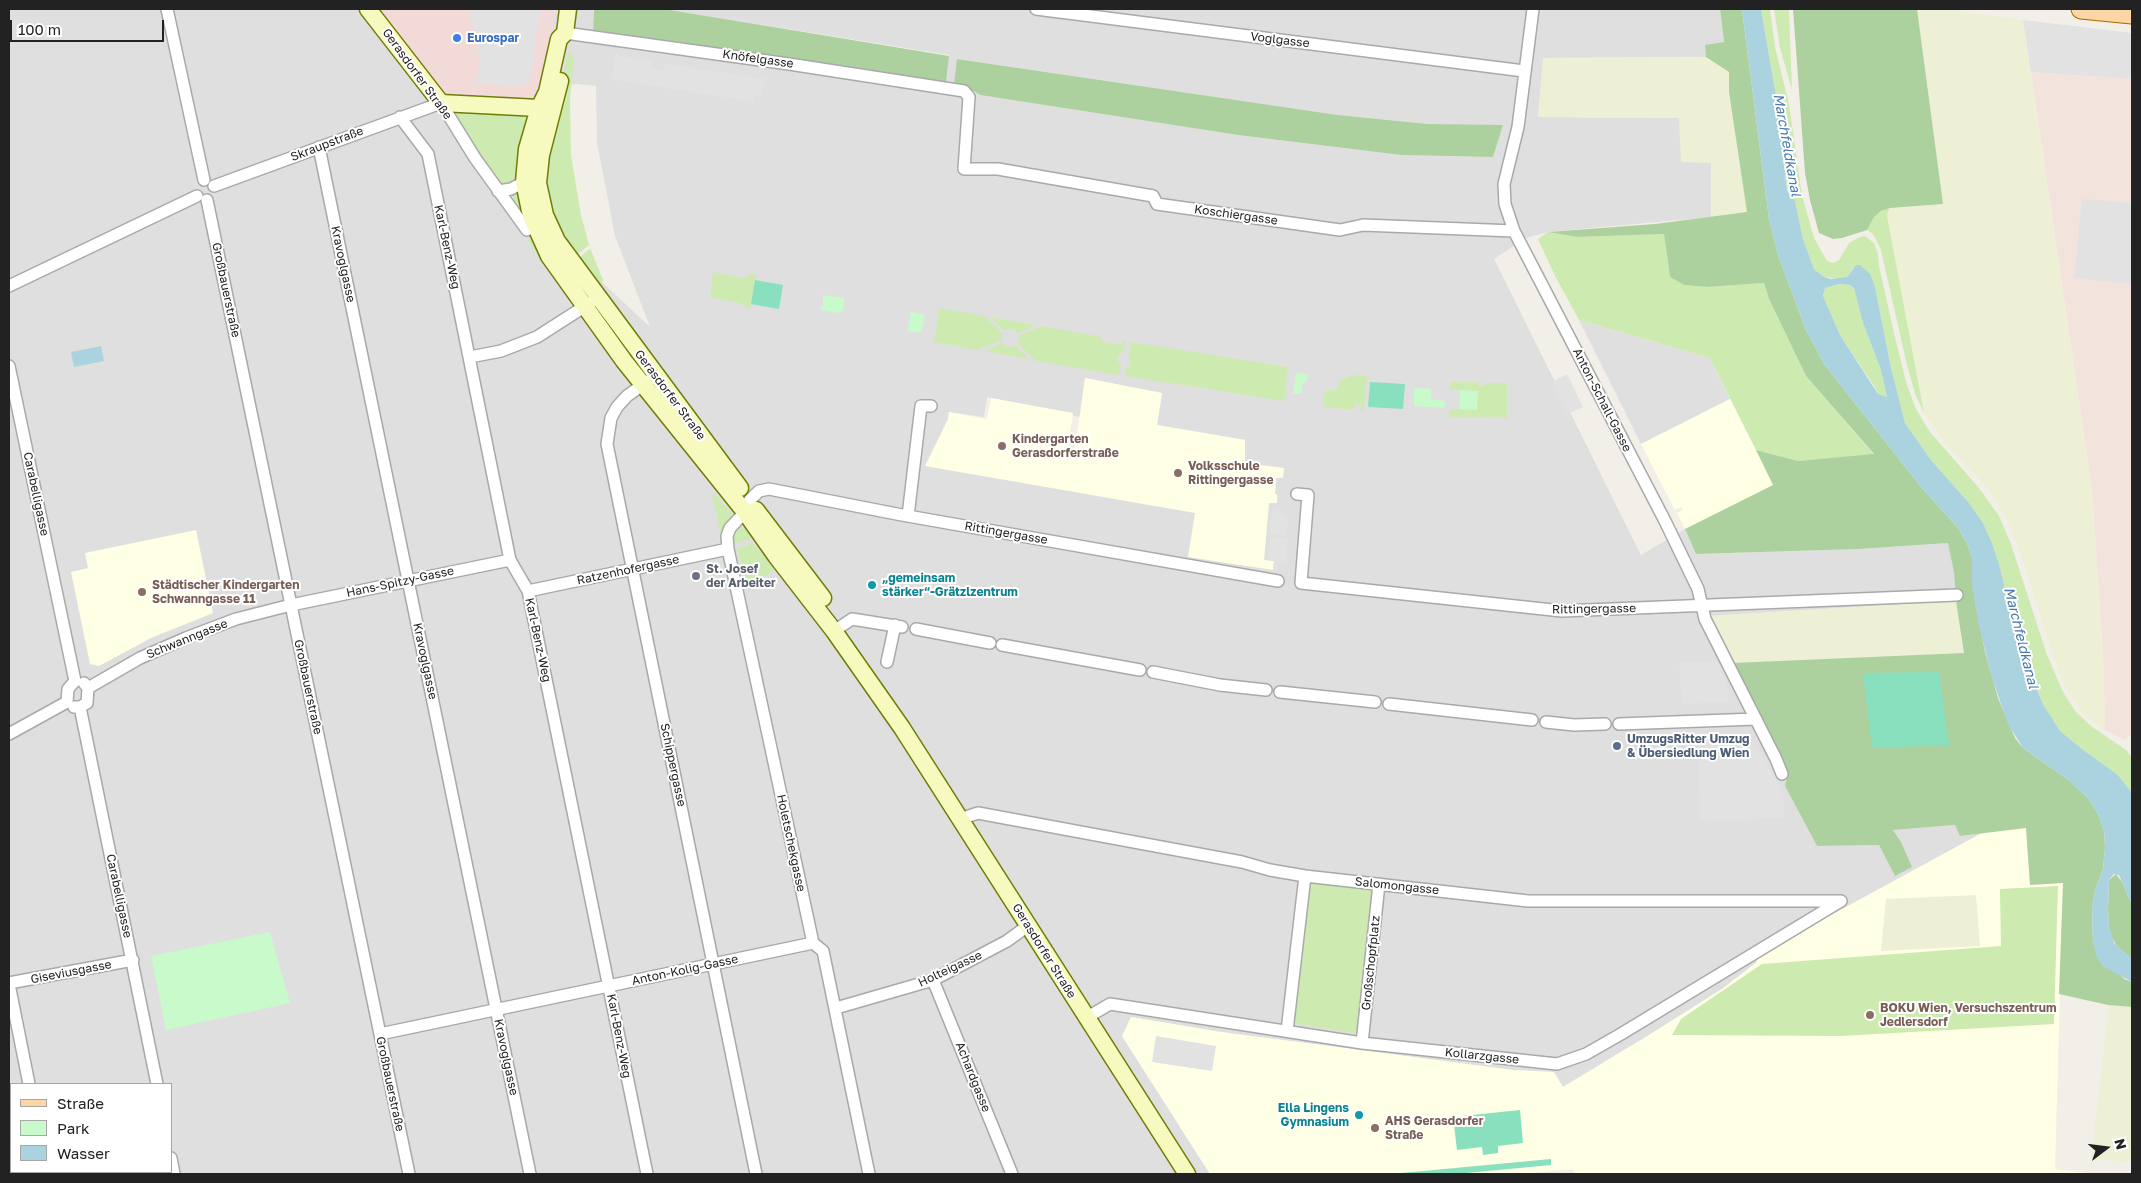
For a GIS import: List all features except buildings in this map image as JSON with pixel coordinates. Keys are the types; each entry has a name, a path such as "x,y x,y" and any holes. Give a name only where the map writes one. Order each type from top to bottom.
{"main road":[{"name":"Gerasdorfer Straße","path":"368,9 441,103"},
{"path":"565,33 568,9"},
{"path":"2081,9 2132,14"},
{"name":"Gerasdorfer Straße","path":"531,182 541,155 560,78 567,39 565,33 559,39 547,92 539,108 527,149 531,182 531,216 549,256 591,302 624,362 650,380 747,506 776,556 838,629 1187,1174"},
{"path":"441,103 539,108"}],"street":[{"path":"9,286 212,195 168,9"},
{"name":"Voglgasse","path":"1036,9 1524,71"},
{"name":"Anton-Schall-Gasse","path":"1533,9 1518,128 1504,184 1505,204 1514,231 1698,589 1705,619 1782,774"},
{"name":"Knöfelgasse","path":"565,33 789,64 964,91 969,97 964,169"},
{"name":"Skraupstraße","path":"209,183 320,147 441,103"},
{"name":"Gerasdorfer Straße","path":"441,103 475,158 527,230"},
{"name":"Karl-Benz-Weg","path":"400,117 428,154 510,560 528,591 647,1174"},
{"name":"Kravoglgasse","path":"320,147 530,1174"},
{"name":"Koschiergasse","path":"964,169 998,169 1153,196 1157,204 1340,230 1363,225 1514,231"},
{"path":"498,191 531,182"},
{"name":"Großbauerstraße","path":"202,198 291,605 409,1174"},
{"path":"470,357 501,351 537,337 591,302"},
{"name":"Carabelligasse","path":"9,366 75,681"},
{"name":"Schippergasse","path":"650,380 626,396 617,407 607,432 607,444 715,964 756,1174"},
{"path":"908,516 921,406 931,406"},
{"name":"Rittingergasse","path":"747,506 759,491 769,489 908,516 1278,581"},
{"name":"Rittingergasse","path":"1297,494 1308,495 1301,584 1562,611 1957,595"},
{"name":"Holetschekgasse","path":"747,506 730,528 728,549 813,943 823,951 870,1174"},
{"name":"Ratzenhofergasse","path":"528,591 728,549"},
{"name":"Hans-Spitzy-Gasse","path":"291,605 510,560"},
{"name":"Schwanngasse","path":"88,688 140,658 186,638 236,619 291,605"},
{"path":"838,629 852,619 898,626 887,662"},
{"path":"916,629 990,643"},
{"path":"1002,645 1140,670"},
{"path":"1153,672 1220,685 1266,690"},
{"path":"75,681 83,682 88,688 87,703 80,707 73,707 67,702 68,689 75,681"},
{"path":"1280,692 1375,702"},
{"path":"9,734 67,702"},
{"path":"1389,704 1532,720"},
{"name":"Carabelligasse","path":"80,707 157,1083"},
{"path":"1619,724 1756,719"},
{"path":"1546,722 1574,725 1604,724"},
{"name":"Salomongasse","path":"960,819 978,813 1242,862 1270,870 1305,876 1528,901 1841,901"},
{"path":"1287,1031 1305,876"},
{"name":"Großschopfplatz","path":"1362,1043 1379,884"},
{"name":"Kollarzgasse","path":"1086,1018 1110,1004 1362,1043 1557,1064 1586,1054 1621,1034 1841,901"},
{"name":"Holteigasse","path":"836,1008 933,980 1007,941 1029,925"},
{"name":"Anton-Kolig-Gasse","path":"380,1034 813,943"},
{"name":"Giseviusgasse","path":"9,984 133,960"},
{"name":"Achardgasse","path":"933,980 1012,1174"},
{"path":"9,984 29,1083"}],"shaded area":[{"path":"9,9 378,9 461,111 478,159 585,289 598,283 603,283 650,327 615,236 597,143 596,86 577,84 544,87 555,9 594,9 593,30 946,83 949,55 664,9 1720,9 1724,43 1705,45 1706,57 1544,58 1538,117 1679,118 1711,163 1711,217 1548,232 1526,238 1494,259 1641,555 1685,529 1696,554 1859,549 1948,543 1954,573 1956,601 1709,616 1788,773 1785,786 1817,846 1879,845 1895,876 1901,842 1892,830 1956,825 1960,836 1982,833 1756,956 1757,962 1722,989 1563,1087 1553,1072 1513,1070 1221,1032 1131,1017 1122,1036 1210,1174 9,1174","holes":["958,59 1338,115 1428,124 1502,126 1493,157 1401,155 1238,135 980,95 954,84","1085,378 1162,393 1157,425 1245,440 1245,463 1276,477 1275,494 1269,502 1264,560 1195,513 948,419 949,412 984,417 987,397 1080,417"]},
{"path":"378,9 555,9 544,87 524,114 461,111 438,89"},
{"path":"469,9 540,9 531,76 528,82 517,86 476,83 480,61"},
{"path":"1917,9 1942,9 2023,20 2092,490 2103,656 2105,730 2082,713 2063,682 2046,636 2025,566 2010,526 2002,511 1986,487 1948,447 1924,413 1887,216 1889,208 1943,204"},
{"path":"2023,20 2132,33 2132,79 2031,72"},
{"path":"615,55 652,62 651,69 663,71 665,64 765,79 763,93 762,95 756,95 754,102 611,79"},
{"path":"1706,57 1729,72 1729,92 1748,212 1711,217 1711,163 1681,162 1679,118 1538,117 1543,58"},
{"path":"2031,72 2132,79 2132,734 2124,740 2105,730 2103,656 2092,490"},
{"path":"2082,199 2132,203 2132,284 2074,278"},
{"path":"1579,320 1710,358 1730,399 1641,444"},
{"path":"1567,374 1583,407 1568,414 1552,382"},
{"name":"Volksschule Rittingergasse","path":"1085,378 1162,393 1157,425 1245,440 1245,463 1284,468 1283,478 1276,478 1275,494 1277,494 1277,503 1269,503 1264,560 1274,561 1273,570 1188,557 1195,513 925,466 948,419 949,412 987,419 991,398 1073,413 1070,433 1064,434 1062,442 1069,444 1068,448 1075,449"},
{"path":"1730,399 1774,485 1685,529 1677,513 1683,510 1681,507 1675,510 1641,444"},
{"path":"1272,510 1283,512 1283,517 1286,513 1288,521 1286,536 1269,534"},
{"name":"Städtischer Kindergarten Schwanngasse 11","path":"196,530 213,613 151,638 99,666 90,664 71,572 88,568 85,553"},
{"path":"1270,537 1288,538 1286,563 1279,562 1278,571 1273,570 1274,561 1267,560"},
{"path":"1956,601 1965,653 1732,663 1708,616"},
{"path":"1717,661 1728,689 1729,702 1682,704 1679,663"},
{"path":"1751,740 1752,747 1759,750 1778,780 1777,783 1784,797 1784,818 1700,821 1698,741"},
{"name":"BOKU Wien, Versuchszentrum Jedlersdorf","path":"2026,828 2030,885 2063,883 2055,1169 2096,1174 1574,1174 1573,1169 1520,1174 1210,1174 1122,1036 1131,1017 1221,1032 1513,1070 1554,1072 1563,1087 1722,989 1757,962 1756,956 1982,833"},
{"path":"1976,895 1980,946 1881,951 1886,899"},
{"path":"2109,1005 2132,1007 2132,1162 2091,1159"},
{"path":"1156,1036 1216,1046 1212,1071 1152,1062"}],"green space":[{"path":"594,9 664,9 949,56 946,83 593,30"},
{"path":"1720,9 1742,9 1769,219 1778,255 1806,330 1824,364 1922,488 1958,528 1967,543 1972,558 1975,601 1985,652 1998,698 2015,738 2023,748 2070,781 2088,798 2098,814 2104,831 2105,848 2103,869 2095,891 2092,907 2093,942 2124,979 2132,982 2132,1007 2108,1005 2059,994 2063,883 2030,885 2026,828 1960,836 1955,825 1893,830 1901,842 1912,867 1895,876 1879,845 1817,846 1785,786 1788,773 1732,663 1964,653 1954,573 1948,543 1859,549 1696,554 1685,529 1773,485 1756,450 1798,461 1874,454 1806,376 1769,299 1764,283 1707,287 1684,285 1670,277 1664,234 1577,237 1548,232 1655,224 1747,212 1729,92 1729,72 1706,57 1705,45 1724,42"},
{"path":"1761,9 1770,9 1775,47 1789,104 1802,195 1814,238 1827,261 1833,263 1839,260 1849,243 1860,237 1865,236 1874,243 1906,382 1916,409 1930,432 1979,488 1999,516 2011,544 2046,652 2062,690 2075,711 2091,726 2126,750 2132,757 2132,793 2118,775 2060,731 2043,704 2020,651 1999,564 1983,523 1969,503 1931,460 1905,423 1891,368 1875,287 1853,268 1847,277 1840,279 1824,277 1814,269 1803,239 1795,201 1787,191 1776,96"},
{"path":"1774,9 1789,9 1792,90 1780,48"},
{"path":"1793,9 1917,9 1943,204 1890,208 1881,211 1874,217 1867,230 1842,238 1833,239 1819,233 1805,173"},
{"path":"568,53 574,57 570,98 571,155 581,215 589,245 574,257 542,198 556,111"},
{"path":"957,59 1338,115 1428,124 1503,125 1493,157 1401,155 1238,135 980,95 954,84"},
{"path":"464,108 524,114 528,119 520,173 509,184 501,185 496,182 456,119 458,113"},
{"path":"518,187 543,251 538,255 528,241 532,237 508,195"},
{"path":"1889,208 1887,216 1924,413 1915,394 1906,361 1881,250 1873,234 1867,230 1874,217 1881,211"},
{"path":"1548,232 1577,237 1664,234 1670,277 1684,285 1707,287 1764,283 1769,299 1806,376 1874,455 1798,461 1756,450 1710,358 1579,320 1555,276 1538,239"},
{"path":"589,249 603,280 602,284 598,283 580,257"},
{"path":"713,272 743,278 751,274 757,275 750,309 740,303 710,297"},
{"path":"755,280 783,285 779,309 751,304"},
{"path":"1839,284 1850,285 1854,288 1863,323 1881,370 1887,397 1878,394 1840,335 1823,297 1825,288"},
{"path":"823,295 844,298 843,310 839,313 821,310"},
{"path":"939,308 984,316 1002,333 1001,340 977,350 934,342"},
{"path":"911,312 925,315 921,333 908,331"},
{"path":"990,317 1036,325 1018,333 1012,329 1004,330"},
{"path":"1042,326 1102,337 1102,341 1121,345 1122,340 1125,341 1123,352 1117,357 1118,362 1121,364 1119,375 1036,361 1018,343 1019,336"},
{"path":"1131,342 1288,367 1284,401 1125,376 1127,365 1131,366 1129,356"},
{"path":"1002,343 1008,347 1016,346 1029,359 985,351"},
{"path":"1296,373 1307,374 1307,380 1303,383 1301,394 1293,394"},
{"path":"1353,375 1367,376 1364,411 1361,411 1361,403 1355,403 1354,410 1324,407 1324,394 1327,390 1338,390 1339,381"},
{"path":"1370,382 1405,384 1403,409 1368,407"},
{"path":"1451,382 1478,382 1478,386 1485,386 1485,383 1507,383 1507,418 1450,417 1450,409 1476,410 1478,391 1450,390"},
{"path":"1414,388 1431,389 1431,399 1445,401 1445,408 1414,406"},
{"path":"1460,390 1478,391 1477,410 1459,409"},
{"path":"714,493 734,516 722,538 712,495"},
{"path":"740,526 749,531 751,539 733,544 734,531"},
{"path":"753,543 774,571 748,584 747,582 744,583 737,549"},
{"path":"1939,672 1949,745 1872,748 1863,673"},
{"path":"2116,874 2122,882 2132,905 2132,959 2117,946 2112,938 2109,927 2109,880"},
{"path":"1310,880 1375,889 1359,1031 1355,1033 1292,1023"},
{"path":"2058,886 2054,1024 1841,1036 1672,1035 1681,1019 1762,964 2001,946 2000,889"},
{"path":"270,932 290,1003 166,1030 151,956"},
{"path":"1520,1110 1523,1143 1498,1146 1498,1153 1483,1155 1482,1147 1457,1150 1453,1117"},
{"path":"1551,1159 1551,1165 1456,1174 1391,1174"}],"water":[{"path":"1742,9 1761,9 1776,96 1787,191 1795,201 1803,239 1814,269 1824,277 1831,279 1847,277 1856,265 1860,265 1870,274 1875,287 1891,368 1905,423 1931,460 1969,503 1983,523 1999,564 2020,651 2043,704 2060,731 2118,775 2132,793 2132,905 2119,875 2114,874 2109,880 2108,910 2109,927 2114,943 2132,959 2132,982 2102,966 2096,955 2093,942 2092,907 2095,891 2103,869 2105,848 2104,831 2098,814 2088,798 2070,781 2023,748 2008,724 1991,675 1979,625 1972,585 1972,558 1967,543 1958,528 1922,488 1824,364 1806,330 1778,255 1769,219","holes":["1839,284 1850,285 1854,288 1863,323 1881,370 1887,397 1878,394 1840,335 1823,296 1825,288"]},
{"path":"101,346 104,361 74,367 71,352"}],"place":[{"name":"Eurospar","path":"457,38"},
{"name":"Kindergarten Gerasdorferstraße","path":"1002,446"},
{"name":"Volksschule Rittingergasse","path":"1178,473"},
{"name":"St. Josef der Arbeiter","path":"696,576"},
{"name":"„gemeinsam stärker“-Grätzlzentrum","path":"872,585"},
{"name":"Städtischer Kindergarten Schwanngasse 11","path":"142,592"},
{"name":"UmzugsRitter Umzug & Übersiedlung Wien","path":"1617,746"},
{"name":"BOKU Wien, Versuchszentrum Jedlersdorf","path":"1870,1015"},
{"name":"Ella Lingens Gymnasium","path":"1359,1115"},
{"name":"AHS Gerasdorfer Straße","path":"1375,1128"}],"water label":[{"name":"Marchfeldkanal","path":"1787,145"},
{"name":"Marchfeldkanal","path":"2021,638"}]}
